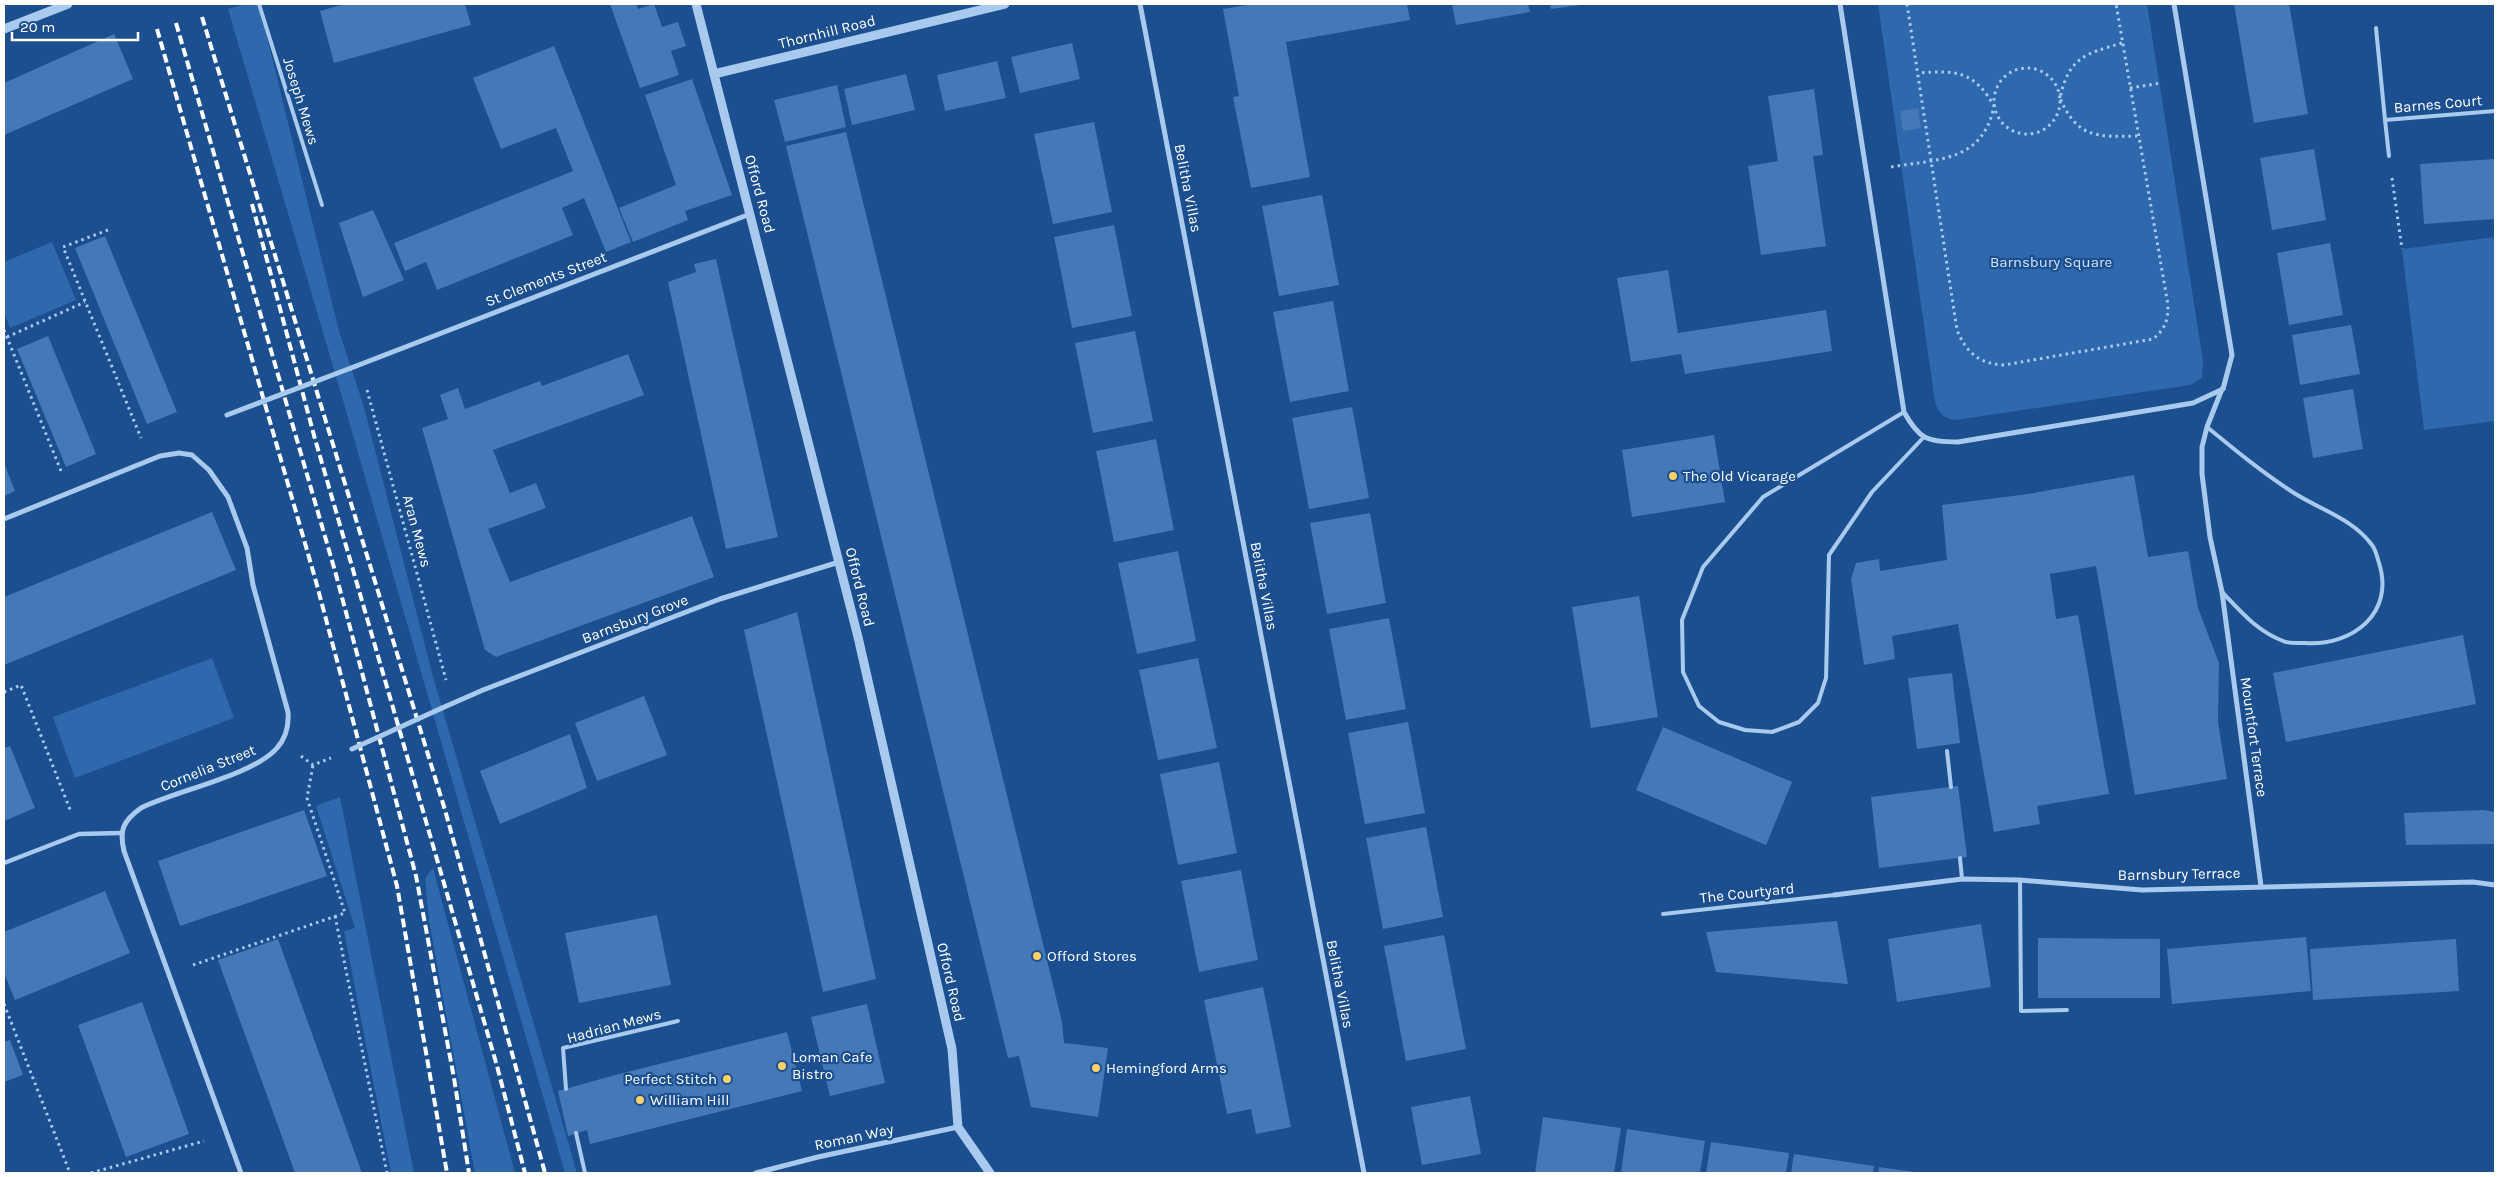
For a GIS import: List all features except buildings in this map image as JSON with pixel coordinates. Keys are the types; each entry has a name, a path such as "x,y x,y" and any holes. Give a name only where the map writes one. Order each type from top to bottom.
{"street":[{"path":"4,29 68,4"},
{"name":"Offord Road","path":"696,4 840,562 952,1049 958,1127"},
{"name":"Thornhill Road","path":"714,74 1005,4"},
{"name":"Belitha Villas","path":"1140,4 1364,1173"},
{"path":"1840,4 1904,412 1912,427 1923,438 1936,442 1958,442 2193,403 2222,389 2232,355 2174,4"},
{"name":"St Clements Street","path":"227,414 360,365 750,214"},
{"name":"Mountfort Terrace","path":"2222,389 2206,427 2202,447 2202,474 2210,537 2222,592 2261,886"},
{"name":"Cornelia Street","path":"4,519 150,460 174,453 192,455 210,470 228,498 247,548 253,585 288,712 287,729 278,747 262,762 141,808 125,822 120,833"},
{"name":"Barnsbury Grove","path":"352,749 452,703 720,599 840,562"},
{"path":"4,863 79,834 120,833 124,851 241,1173"},
{"name":"Barnsbury Terrace","path":"1834,896 1962,879 2020,880 2142,890 2473,882 2495,885"},
{"path":"958,1127 990,1173"},
{"name":"Roman Way","path":"756,1173 818,1157 958,1127"}],"lane":[{"name":"Joseph Mews","path":"259,4 322,206"},
{"name":"Barnes Court","path":"2376,28 2385,120 2495,110"},
{"path":"2385,120 2389,156"},
{"path":"1904,412 1763,497 1703,566 1682,620 1683,672 1699,706 1719,722 1745,730 1772,732 1799,722 1818,703 1826,678 1829,555 1872,492 1923,438"},
{"path":"2206,427 2251,463 2296,494 2343,518 2373,546 2384,580 2379,606 2365,625 2343,639 2314,644 2285,642 2259,630 2222,592"},
{"path":"1947,751 1951,787"},
{"path":"1960,858 1962,879"},
{"path":"2020,880 2021,1011 2067,1010"},
{"name":"The Courtyard","path":"1663,914 1834,896"},
{"name":"Hadrian Mews","path":"566,1089 563,1048 678,1021"},
{"path":"576,1133 585,1173"}],"path":[{"path":"1907,4 1957,330 1963,346 1976,357 1990,365 2004,366 2140,343 2153,339 2163,331 2168,319 2168,305 2116,4"},
{"path":"1919,73 1958,72 1972,78 1994,106 1998,117 2005,126 2014,132 2025,134 2037,133 2047,128 2055,120 2068,71 2076,62 2103,48 2122,43"},
{"path":"1866,171 1931,160 1968,149 1987,132 1998,85 2004,77 2023,68 2044,72 2058,88 2060,98 2072,122 2084,130 2096,135 2138,136"},
{"path":"2130,88 2185,79"},
{"path":"2389,156 2402,249"},
{"path":"108,230 63,248 150,460"},
{"path":"6,337 85,302"},
{"path":"4,330 69,492"},
{"name":"Aran Mews","path":"360,365 452,703"},
{"path":"4,692 21,686 79,834"},
{"path":"282,740 314,765"},
{"path":"314,765 352,749"},
{"path":"169,974 345,913 307,798 314,765"},
{"path":"335,916 387,1173"},
{"path":"4,1004 70,1173"},
{"path":"92,1173 227,1135"}],"green space":[{"path":"246,4 259,4 339,331 364,407 432,673 577,1173 565,1173 342,397 228,9"},
{"name":"Barnsbury Square","path":"1878,4 2147,4 2203,361 2202,378 2190,385 1956,420 1946,417 1940,412 1934,395"},
{"path":"2495,237 2495,421 2424,430 2402,249"},
{"path":"52,242 76,300 10,328 4,312 4,262"},
{"path":"212,658 234,718 75,778 53,717"},
{"path":"340,797 414,1173 391,1173 344,931 355,928 316,806"},
{"path":"433,868 515,1173 475,1173 429,921 425,878"}],"railway":[{"path":"202,17 445,810 545,1173"},
{"path":"176,23 335,571 416,876 454,1078 469,1173"},
{"path":"157,29 315,578 397,886 447,1173"},
{"path":"252,204 315,439 497,1066 525,1173"}],"place":[{"name":"The Old Vicarage","path":"1673,476"},
{"name":"Offord Stores","path":"1037,956"},
{"name":"Loman Cafe Bistro","path":"782,1066"},
{"name":"Hemingford Arms","path":"1096,1068"},
{"name":"Perfect Stitch","path":"727,1079"},
{"name":"William Hill","path":"640,1100"}]}
